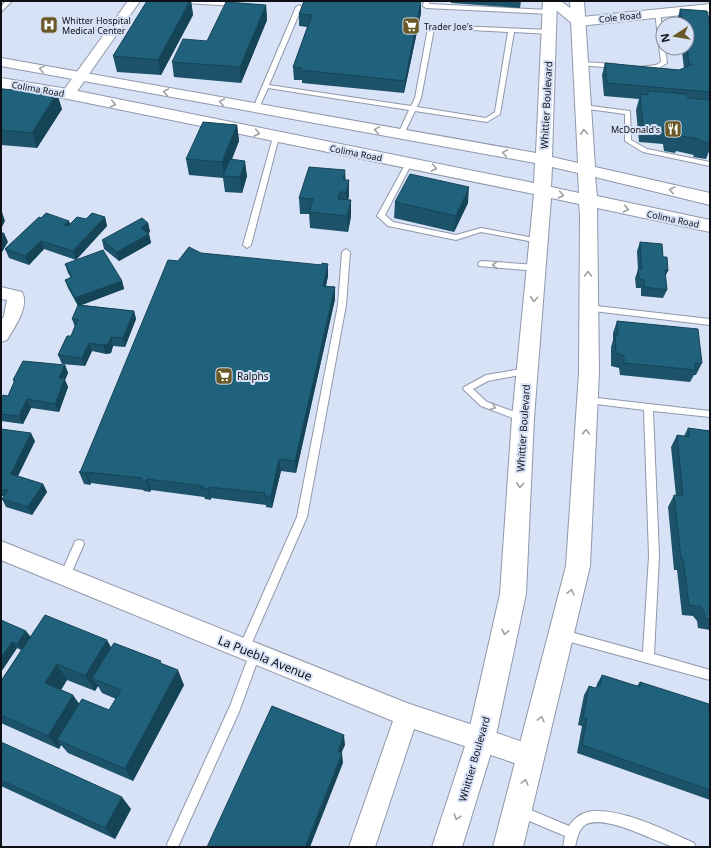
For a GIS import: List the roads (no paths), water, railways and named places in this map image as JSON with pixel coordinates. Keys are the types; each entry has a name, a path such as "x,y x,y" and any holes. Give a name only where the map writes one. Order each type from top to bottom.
{"main road":[{"path":"508,847 532,757 578,566 588,400 588,200 577,1"},
{"path":"551,5 579,22"},
{"name":"Whittier Boulevard","path":"447,847 481,740 513,594 523,418 539,241 551,5"},
{"name":"Cole Road","path":"579,22 710,8"},
{"name":"Colima Road","path":"1,62 544,160 710,199"},
{"name":"Colima Road","path":"1,83 68,94 542,190 710,226"},
{"path":"228,127 250,107"}],"street":[{"path":"68,94 134,1"},
{"path":"1,292 16,296 13,316 1,336"},
{"name":"La Puebla Avenue","path":"1,550 407,715 532,757"},
{"path":"362,847 407,715"}],"lane":[{"path":"1,10 9,1"},
{"path":"185,1 240,5"},
{"path":"427,1 426,6 551,5"},
{"path":"250,107 265,86 299,7"},
{"path":"634,67 657,67 664,63 657,13"},
{"path":"401,134 418,98 431,28 442,25 511,31 550,32"},
{"path":"265,86 488,120 498,114 511,31"},
{"path":"581,64 626,66"},
{"path":"583,108 628,112 628,141 645,151 710,164"},
{"path":"247,244 276,137"},
{"path":"409,164 381,216 391,224 456,238 481,230 539,241"},
{"path":"173,844 235,708 249,652 302,517 342,305 346,252"},
{"path":"482,264 537,268"},
{"path":"588,308 710,322"},
{"path":"523,418 484,404 467,389 486,378 528,371"},
{"path":"588,400 710,414"},
{"path":"648,407 654,556 648,658"},
{"path":"65,576 79,544"},
{"path":"561,635 710,675"},
{"path":"518,811 572,833"},
{"path":"569,847 572,833 576,826 584,819 600,817 621,820 690,847"}],"place":[{"name":"Whitter Hospital Medical Center","path":"49,25"},
{"name":"Trader Joe's","path":"411,26"},
{"name":"McDonald's","path":"673,129"},
{"name":"Ralphs","path":"224,376"}]}
